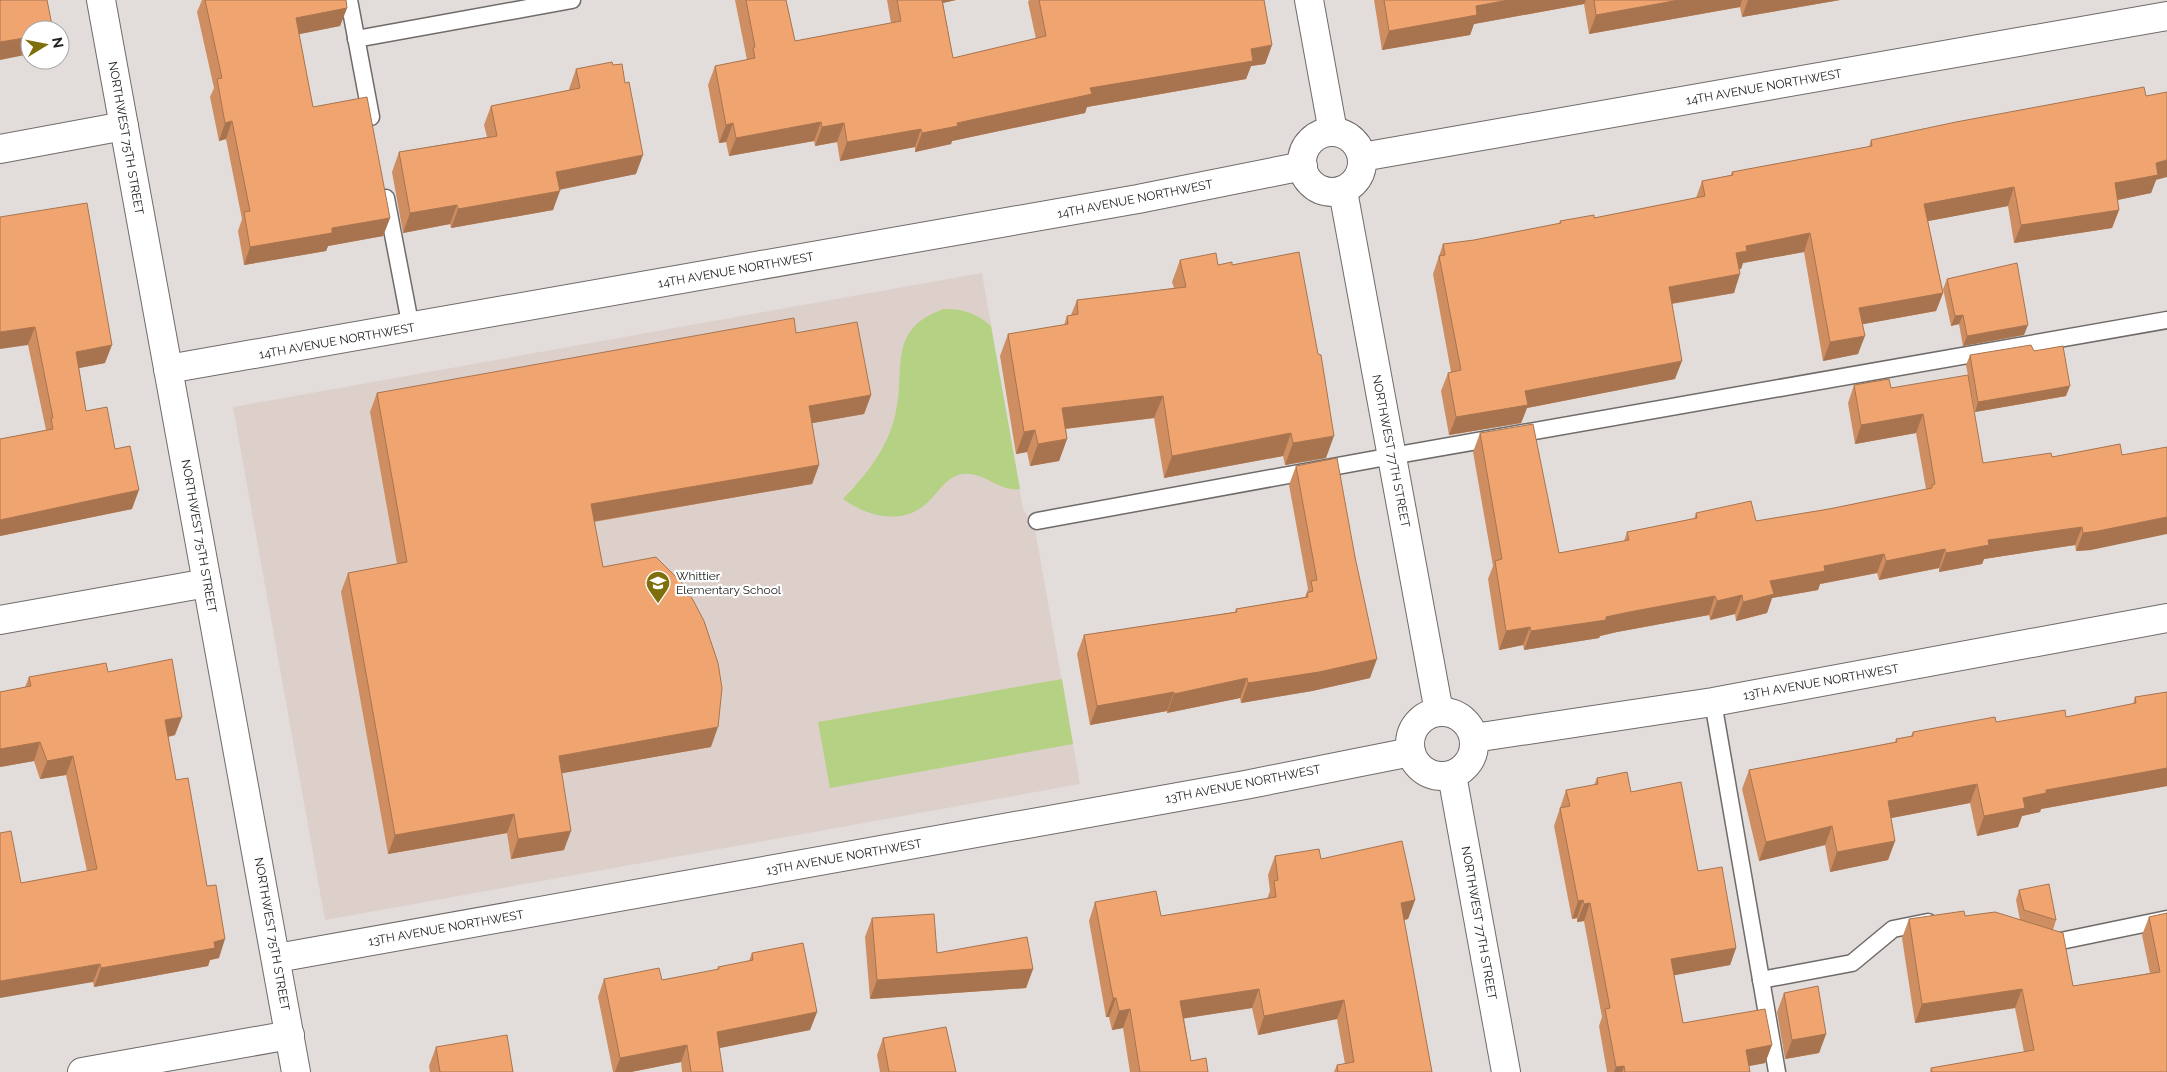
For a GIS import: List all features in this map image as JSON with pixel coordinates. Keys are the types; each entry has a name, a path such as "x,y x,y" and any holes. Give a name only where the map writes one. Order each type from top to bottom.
{"street":[{"name":"NORTHWEST 75TH STREET","path":"101,0 277,958 296,1072"},
{"path":"1309,0 1333,132"},
{"name":"14TH AVENUE NORTHWEST","path":"1362,157 2167,16"},
{"path":"0,149 124,126"},
{"path":"1333,132 1341,133 1355,142 1362,157 1362,165 1356,181 1343,191 1334,192 1317,188 1310,182 1303,166 1302,158 1310,142 1324,133 1333,132"},
{"name":"14TH AVENUE NORTHWEST","path":"168,369 411,328 1128,201 1303,166"},
{"name":"NORTHWEST 77TH STREET","path":"1343,191 1439,712"},
{"path":"0,620 207,583"},
{"name":"13TH AVENUE NORTHWEST","path":"1474,738 1713,702 2167,618"},
{"path":"1439,712 1460,717 1470,729 1474,738 1473,753 1469,763 1452,775 1442,776 1423,770 1411,752 1410,741 1416,726 1428,715 1439,712"},
{"name":"13TH AVENUE NORTHWEST","path":"277,958 1239,786 1411,752"},
{"name":"NORTHWEST 77TH STREET","path":"1452,775 1506,1072"},
{"path":"82,1072 290,1035"}],"lane":[{"path":"349,0 374,135"},
{"path":"356,39 572,0"},
{"path":"383,183 411,328"},
{"path":"1037,521 1392,456 2167,320"},
{"path":"1713,702 1776,1072"},
{"path":"1761,980 1852,963 1893,929 1948,918"},
{"path":"2030,934 2056,942 2167,919"}],"shaded area":[{"name":"Whittier Elementary School","path":"982,273 1023,509 1035,529 1080,784 325,920 233,407"}],"green space":[{"path":"944,309 969,313 991,326 1020,489 1005,488 977,476 962,474 944,484 930,500 909,514 886,516 864,511 843,499 872,464 889,434 897,405 901,356 905,342 912,329 925,318"},
{"path":"1062,679 1073,744 830,788 818,722"}],"building":[{"path":"0,0 47,0 51,20 20,20 20,39 0,42"},
{"path":"205,0 346,0 347,8 296,18 313,107 367,97 390,218 332,228 332,233 250,247 244,212 250,211 232,121 225,123 217,79 222,78"},
{"path":"746,0 786,0 795,41 901,21 897,0 942,0 953,58 1046,36 1039,0 1264,0 1272,45 1251,49 1253,61 1090,88 1092,94 957,123 958,126 922,133 921,129 847,142 844,123 822,127 821,122 736,138 733,123 726,125 715,66 755,58 753,48 755,47"},
{"path":"1384,0 1509,0 1476,6 1477,15 1389,31"},
{"path":"1594,0 1679,0 1596,15"},
{"path":"612,62 613,65 622,64 625,83 629,82 643,155 556,172 560,191 458,209 457,205 410,213 399,152 497,136 491,106 580,88 576,69"},
{"path":"2144,87 2146,96 2167,92 2167,160 2156,163 2158,175 2115,183 2119,210 2021,225 2014,187 1924,204 1943,293 1859,308 1865,336 1830,342 1810,233 1746,246 1747,251 1736,253 1740,274 1669,287 1682,361 1525,391 1528,405 1456,417 1448,373 1461,370 1439,256 1445,255 1443,244 1474,240 1561,223 1560,221 1594,215 1594,218 1705,196 1702,181 1733,175 1732,172 1872,146 1871,140 1956,122"},
{"path":"87,203 112,345 76,352 86,411 107,407 115,449 130,446 139,490 0,520 0,439 53,429 51,418 53,418 35,327 0,332 0,217"},
{"path":"1299,252 1318,354 1321,355 1334,436 1293,443 1291,433 1172,456 1163,396 1062,408 1067,439 1038,444 1035,430 1024,432 1008,334 1068,324 1067,316 1078,314 1077,300 1186,287 1180,260 1216,253 1218,265 1232,262 1232,265"},
{"path":"2017,263 2028,325 1967,336 1963,315 1955,316 1947,279"},
{"path":"794,318 796,333 857,322 871,395 809,406 819,465 591,504 603,567 656,557 682,583 693,600 704,621 718,663 722,688 718,727 559,756 571,831 518,839 514,814 395,835 348,573 407,562 377,393"},
{"path":"2031,345 2034,351 2063,346 2070,386 1978,402 1970,355"},
{"path":"1968,375 1983,463 2051,453 2052,457 2120,444 2122,455 2167,447 2167,517 2083,533 2082,527 1988,540 1989,545 1946,553 1945,549 1886,561 1884,554 1824,566 1825,571 1770,581 1774,594 1743,602 1742,595 1717,601 1715,596 1624,613 1606,617 1606,620 1531,631 1530,627 1506,631 1495,561 1502,559 1480,433 1533,424 1559,553 1629,540 1627,532 1697,518 1696,513 1751,501 1756,521 1829,509 1932,488 1932,485 1935,484 1923,414 1861,425 1854,385 1889,379 1891,388"},
{"path":"1337,458 1355,557 1377,659 1319,672 1248,683 1247,678 1174,694 1174,692 1097,706 1084,635 1237,612 1236,609 1308,597 1307,593 1313,591 1311,581 1317,580 1296,466"},
{"path":"172,659 182,717 165,720 176,780 188,778 207,886 216,885 225,939 214,942 215,948 101,968 100,964 0,981 0,833 11,831 21,883 97,869 73,756 47,761 40,742 0,749 0,692 31,686 29,677 106,663 108,672"},
{"path":"2167,692 2167,768 2046,790 2046,793 2023,798 2025,808 1984,816 1977,784 1888,801 1895,841 1837,852 1832,826 1766,842 1749,770 1897,742 1896,739 1913,736 1913,732 1995,717 1996,722 2065,710 2066,717 2136,703 2135,697"},
{"path":"1627,772 1631,792 1681,782 1698,871 1722,867 1736,948 1671,959 1683,1023 1765,1009 1772,1045 1746,1050 1750,1072 1625,1072 1624,1066 1616,1067 1605,1009 1610,1008 1590,903 1584,904 1583,900 1578,901 1560,808 1570,806 1566,790 1598,784 1597,778"},
{"path":"1402,841 1415,900 1401,903 1432,1072 1338,1072 1337,1065 1354,1062 1344,1000 1264,1016 1259,989 1180,1001 1191,1061 1206,1058 1208,1072 1140,1072 1130,1009 1119,1011 1116,998 1113,998 1095,902 1156,891 1161,916 1276,897 1274,881 1278,880 1275,856 1319,849 1321,859"},
{"path":"2049,884 2056,920 2024,910 2019,890"},
{"path":"1964,911 1965,916 1995,912 2063,933 2073,986 2160,972 2149,917 2167,913 2167,1072 1932,1072 1931,1068 2034,1050 2022,989 1922,1004 1909,919"},
{"path":"934,914 937,953 1027,937 1033,969 877,980 872,918"},
{"path":"803,943 817,1012 717,1032 723,1072 691,1072 687,1045 620,1058 604,979 659,968 662,980 719,969 718,967 753,960 752,953"},
{"path":"1818,986 1826,1034 1792,1040 1784,993"},
{"path":"946,1027 956,1072 889,1072 883,1038"},
{"path":"507,1035 513,1072 440,1072 436,1047"}],"place":[{"name":"Whittier Elementary School","path":"658,604"}]}
